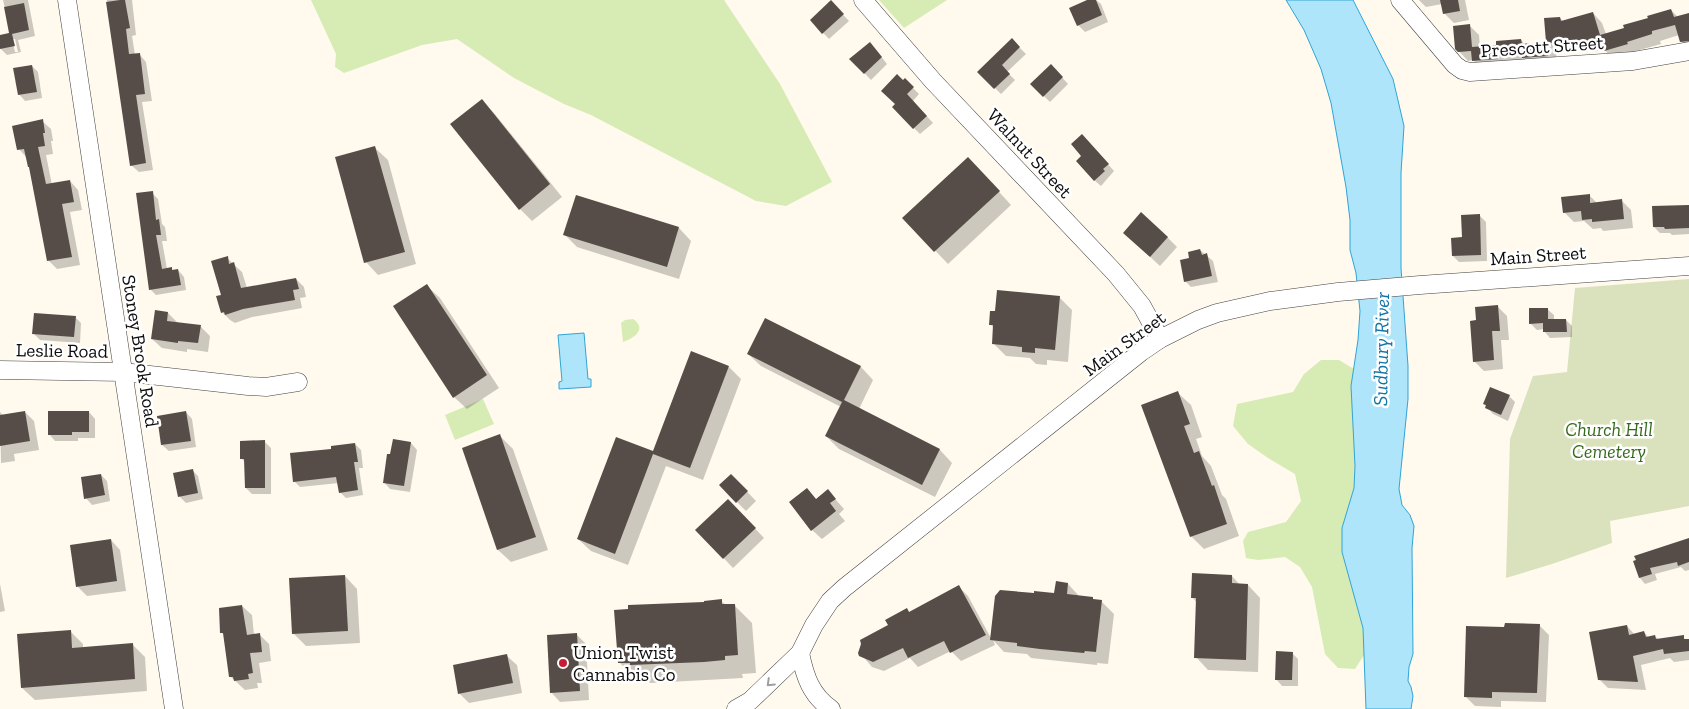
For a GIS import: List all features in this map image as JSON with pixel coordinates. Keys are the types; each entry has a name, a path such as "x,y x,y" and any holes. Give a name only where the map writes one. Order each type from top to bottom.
{"street":[{"name":"Stoney Brook Road","path":"67,0 174,709"},
{"name":"Walnut Street","path":"863,0 933,81 1131,292 1142,306 1160,339"},
{"name":"Prescott Street","path":"1400,0 1455,65 1470,72 1633,61 1689,51"},
{"name":"Main Street","path":"736,709 750,701 800,653 814,625 830,601 844,588 1160,339 1198,320 1217,313 1270,301 1338,292 1689,266"},
{"name":"Leslie Road","path":"0,370 123,372 266,387 298,382"},
{"path":"800,653 804,671 811,687 821,702 831,709"}],"green space":[{"path":"311,0 724,0 780,84 832,182 786,206 756,201 591,115 564,104 514,78 457,39 422,45 344,73 335,67 336,54"},
{"path":"879,0 947,0 904,28"},
{"name":"Church Hill Cemetery","path":"1689,279 1689,506 1610,521 1612,543 1506,578 1510,439 1533,376 1567,372 1575,288"},
{"path":"633,319 639,326 639,330 631,339 623,342 621,323 625,320"},
{"path":"1321,360 1339,360 1354,369 1351,386 1355,466 1354,488 1342,528 1342,552 1363,628 1364,655 1355,669 1338,668 1325,654 1312,587 1300,567 1285,557 1258,560 1246,558 1243,541 1248,532 1286,522 1301,501 1295,474 1248,444 1233,426 1237,404 1293,392 1304,374"},
{"path":"483,399 494,424 455,440 445,415"}],"water":[{"name":"Sudbury River","path":"1286,0 1353,0 1393,79 1404,126 1401,173 1401,268 1408,366 1408,399 1399,489 1402,505 1410,515 1414,526 1412,548 1413,654 1409,667 1408,681 1413,696 1411,709 1366,709 1363,628 1342,552 1342,528 1354,488 1355,466 1351,386 1360,311 1356,273 1350,250 1350,220 1346,187 1331,103 1321,69 1304,30"},
{"path":"584,333 588,379 591,379 591,387 559,389 559,382 562,381 558,335"}],"building":[{"path":"125,0 130,28 126,29 129,54 140,53 145,94 136,95 146,163 130,166 106,2"},
{"path":"831,0 844,14 822,34 810,20"},
{"path":"1087,0 1096,0 1102,15 1077,26 1069,8"},
{"path":"1440,0 1458,0 1460,11 1443,14"},
{"path":"24,3 29,30 12,34 15,46 0,49 0,35 9,33 4,7"},
{"path":"1671,9 1674,17 1689,13 1689,41 1680,42 1675,25 1652,31 1652,34 1627,42 1628,44 1604,51 1600,39 1584,43 1583,40 1547,43 1548,56 1522,58 1522,55 1472,61 1471,51 1458,52 1455,49 1453,26 1470,24 1472,47 1496,45 1496,41 1521,39 1522,44 1546,42 1544,18 1560,17 1561,21 1593,12 1600,35 1624,28 1623,25 1648,18 1647,16"},
{"path":"1012,38 1020,47 1002,65 1010,74 994,89 977,72"},
{"path":"870,42 882,57 864,74 849,59"},
{"path":"1051,64 1063,77 1043,97 1030,84"},
{"path":"32,65 37,92 18,95 13,68"},
{"path":"897,74 903,80 905,78 914,87 907,94 927,116 913,129 892,107 895,104 881,91"},
{"path":"482,99 550,184 519,210 450,124"},
{"path":"43,119 45,146 38,147 46,184 70,180 74,202 62,204 72,257 47,261 29,167 24,149 17,150 12,126"},
{"path":"1082,134 1109,164 1103,169 1105,171 1094,181 1076,161 1081,156 1071,144"},
{"path":"375,146 405,252 364,263 335,157"},
{"path":"968,157 1000,191 934,252 902,218"},
{"path":"153,191 156,220 159,219 161,235 156,235 162,269 172,267 172,270 178,269 181,285 149,290 136,193"},
{"path":"1590,194 1590,203 1622,199 1624,219 1592,222 1592,219 1582,220 1581,211 1563,213 1561,197"},
{"path":"576,195 679,227 667,267 563,235"},
{"path":"1689,205 1689,228 1665,229 1664,227 1653,227 1652,206"},
{"path":"1141,212 1168,237 1150,257 1123,233"},
{"path":"1480,214 1481,255 1452,256 1451,238 1462,237 1461,215"},
{"path":"1200,249 1202,255 1207,253 1212,276 1184,282 1180,260 1189,258 1188,252"},
{"path":"228,256 229,264 234,262 241,288 296,278 299,289 293,290 295,300 243,309 225,315 224,312 221,313 216,296 221,295 211,261"},
{"path":"427,284 487,375 453,398 393,306"},
{"path":"997,290 1060,296 1055,350 1035,348 1035,353 1022,352 1022,347 992,344 993,325 989,325 990,311 995,311"},
{"path":"1498,305 1500,331 1492,331 1494,360 1473,362 1470,321 1476,320 1475,307"},
{"path":"1529,308 1548,308 1548,319 1566,319 1567,332 1543,332 1543,323 1529,324"},
{"path":"155,310 168,312 167,321 201,325 198,343 178,341 178,343 151,339"},
{"path":"34,313 76,316 74,337 32,334"},
{"path":"765,318 861,366 844,400 940,449 922,485 825,436 842,402 747,354"},
{"path":"691,351 729,366 690,468 653,454 615,554 577,539 616,437 653,451"},
{"path":"1490,387 1510,395 1501,415 1485,408 1486,405 1483,404"},
{"path":"1178,391 1190,424 1184,426 1194,453 1199,451 1212,486 1214,485 1227,524 1190,537 1141,405"},
{"path":"25,411 30,441 0,446 0,415"},
{"path":"48,411 89,411 89,432 72,432 72,435 48,435"},
{"path":"186,411 191,441 161,445 157,416"},
{"path":"500,434 536,537 497,550 462,448"},
{"path":"393,439 411,442 404,486 383,483 387,454 390,454"},
{"path":"265,440 265,488 245,488 244,459 240,459 240,441"},
{"path":"355,443 358,462 354,462 358,490 339,493 336,477 293,482 290,453 331,449 331,446"},
{"path":"193,469 198,493 178,497 173,473"},
{"path":"101,474 105,495 84,499 81,477"},
{"path":"731,474 748,491 736,503 719,485"},
{"path":"807,488 816,499 828,489 836,499 830,503 836,511 811,531 789,502"},
{"path":"728,499 756,528 723,559 695,530"},
{"path":"1689,538 1689,562 1678,566 1677,562 1650,568 1652,574 1639,578 1633,561 1636,560 1634,556"},
{"path":"111,539 117,581 76,587 70,545"},
{"path":"1192,573 1232,575 1232,583 1248,584 1246,660 1194,658 1196,598 1191,598"},
{"path":"345,575 348,631 292,634 289,578"},
{"path":"1056,581 1068,583 1067,594 1102,600 1096,652 1085,651 1084,653 1040,649 1017,646 1017,643 990,640 995,596 1000,590 1054,593"},
{"path":"959,585 986,635 950,653 944,641 908,658 903,648 873,662 859,656 860,640 888,625 885,620 907,608 909,612"},
{"path":"722,599 722,604 735,604 738,655 725,656 725,660 704,662 630,665 630,663 618,663 614,610 628,609 628,605 704,602"},
{"path":"242,605 247,635 260,633 262,652 250,653 253,673 248,674 249,679 234,681 233,677 229,677 223,633 220,633 219,608"},
{"path":"1505,623 1540,624 1537,693 1492,692 1492,698 1464,697 1466,626 1504,627"},
{"path":"1627,625 1629,635 1644,631 1646,637 1655,635 1656,639 1684,635 1684,639 1689,639 1689,651 1664,654 1663,649 1633,656 1638,682 1598,680 1589,632"},
{"path":"71,630 72,648 133,643 135,679 21,688 17,634"},
{"name":"Union Twist Cannabis Co","path":"577,633 580,691 550,693 547,635"},
{"path":"1276,651 1293,652 1292,680 1275,680"},
{"path":"507,654 513,683 458,694 453,665"}],"place":[{"name":"Union Twist Cannabis Co","path":"563,663"}]}
